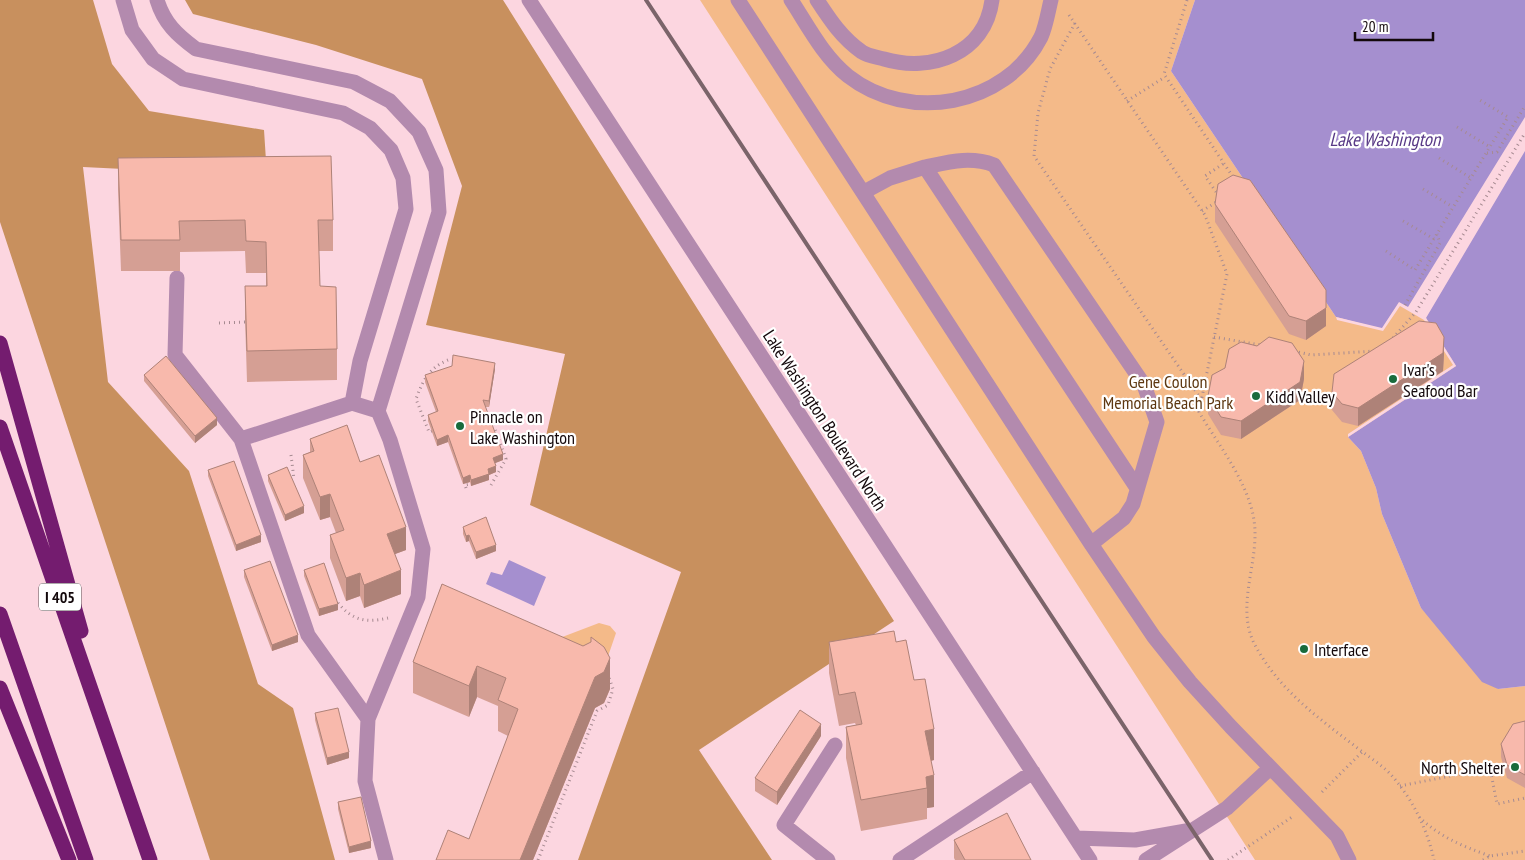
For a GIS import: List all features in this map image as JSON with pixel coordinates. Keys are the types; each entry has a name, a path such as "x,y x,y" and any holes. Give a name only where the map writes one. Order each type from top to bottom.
{"highway":[{"path":"0,343 119,767"},
{"name":"I 405","path":"0,427 150,860"},
{"path":"0,614 86,860"},
{"path":"0,688 69,860"}],"street":[{"path":"123,0 132,30 154,59 183,79 343,113 370,128 391,150 403,178 406,209 360,361 352,403"},
{"path":"157,0 162,15 177,35 196,49 354,82 390,101 419,132 436,170 439,212 378,411 390,440 423,549 418,597 368,719 365,781 386,860"},
{"name":"Lake Washington Boulevard North","path":"529,0 1090,860"},
{"path":"738,0 1091,544 1166,652 1190,682 1270,768 1315,811 1337,836 1349,860"},
{"path":"791,0 826,54 847,75 880,95 917,103 955,101 981,92 1005,78 1028,56 1041,36 1051,0"},
{"path":"817,0 838,31 863,54 894,62 927,65 952,57 976,38 990,11 992,0"},
{"path":"864,192 890,178 960,159 981,160 994,165 1144,385 1157,422 1133,504 1124,518 1091,544"},
{"path":"925,167 1138,488"},
{"path":"177,278 175,355 241,439 308,635 368,719"},
{"path":"241,439 352,403 378,411"},
{"path":"828,860 784,825 835,745"},
{"path":"1146,860 1227,808 1270,768"},
{"path":"900,860 1033,772"},
{"path":"1076,838 1135,840 1192,830"}],"path":[{"path":"1187,0 1164,74 1236,183"},
{"path":"1067,12 1202,211 1227,274 1199,412 1236,474 1252,507 1256,534 1248,589 1247,616 1254,644 1271,673 1297,700 1362,752 1379,763 1400,786 1419,816 1434,831 1456,844 1490,856"},
{"path":"1075,23 1050,70 1038,113 1034,156 1202,399"},
{"path":"1128,101 1165,77"},
{"path":"1386,252 1415,270 1490,147 1508,117 1478,99"},
{"path":"1486,153 1497,152 1525,106"},
{"path":"1457,127 1490,147"},
{"path":"1388,344 1416,312 1525,133"},
{"path":"1440,158 1471,178"},
{"path":"1202,211 1221,199 1205,176 1224,164"},
{"path":"1422,188 1453,207"},
{"path":"1404,221 1434,239"},
{"path":"1405,305 1440,243 1437,234"},
{"path":"219,323 245,322"},
{"path":"1214,337 1268,346"},
{"path":"1286,349 1311,355 1383,350"},
{"path":"432,431 429,432 416,398 425,376 439,364 448,360"},
{"path":"491,485 506,459 495,428"},
{"path":"292,455 294,479"},
{"path":"466,488 465,485 470,484"},
{"path":"338,603 345,611 359,620 373,621 396,616"},
{"path":"538,860 597,711 608,706 613,689 608,675"},
{"path":"1319,794 1362,752"},
{"path":"1400,786 1490,768 1497,804 1525,798"},
{"path":"1228,860 1296,814"},
{"path":"1419,816 1434,860"},
{"path":"1483,860 1490,856 1525,851"}],"green space":[{"name":"Gene Coulon Memorial Beach Park","path":"700,0 1195,0 1171,71 1336,317 1382,328 1399,302 1426,318 1456,366 1348,437 1361,451 1376,488 1382,514 1421,608 1498,689 1525,686 1525,860 1255,860"},
{"path":"599,623 610,626 616,633 604,668 557,639"}],"shaded area":[{"path":"0,0 93,0 112,64 149,111 264,130 267,176 83,167 108,382 189,471 258,684 293,708 335,860 210,860 0,222"},
{"path":"185,0 503,0 894,621 699,750 772,860 578,860 681,572 530,505 565,354 426,325 462,186 422,79 316,45 193,14"}],"water":[{"name":"Lake Washington","path":"1195,0 1525,0 1525,686 1498,689 1482,682 1421,608 1382,514 1376,488 1361,451 1348,437 1456,366 1426,318 1399,303 1382,329 1336,317 1171,71"},
{"path":"509,560 546,577 534,606 486,584 491,572 502,575"}],"pier":[{"path":"1525,117 1525,151 1426,318 1456,366 1348,437 1348,434 1453,365 1424,320 1400,306 1383,331 1337,320 1336,317 1382,328 1399,302 1408,307"}],"building":[{"path":"331,156 333,220 318,220 320,286 336,287 337,349 247,351 245,286 267,286 266,242 246,241 245,220 179,221 180,240 121,240 118,158"},
{"path":"1233,175 1250,180 1326,290 1326,308 1306,321 1289,316 1215,204 1218,184"},
{"path":"1419,321 1436,323 1444,337 1443,353 1358,408 1342,404 1332,392 1334,374"},
{"name":"Kidd Valley","path":"1269,337 1292,343 1304,361 1300,382 1241,421 1221,417 1208,396 1212,375 1225,368 1229,349 1241,342 1257,346"},
{"name":"Pinnacle on Lake Washington","path":"453,355 495,363 489,401 483,400 503,454 493,458 496,466 488,469 489,474 471,480 470,475 463,478 448,435 437,440 428,415 438,411 425,375 452,366"},
{"path":"166,356 217,418 195,436 144,375"},
{"path":"347,425 360,462 379,455 406,527 387,534 401,570 364,585 360,573 346,578 330,535 344,530 330,494 320,497 303,455 314,451 310,439"},
{"path":"234,461 261,535 236,545 208,470"},
{"path":"287,467 304,506 285,515 268,475"},
{"path":"486,517 496,545 476,552 469,535 466,536 463,527"},
{"path":"270,561 298,635 272,645 244,570"},
{"path":"324,563 338,604 319,609 304,570"},
{"path":"442,584 583,646 591,642 591,637 604,647 610,658 604,672 595,677 520,860 436,860 448,830 469,839 518,709 498,700 506,678 477,666 469,686 413,662"},
{"path":"894,631 896,642 906,640 914,680 925,679 934,729 925,731 934,775 926,777 927,788 861,800 846,727 862,724 855,692 839,695 829,642"},
{"path":"338,708 349,752 327,758 315,713"},
{"path":"800,710 821,724 777,792 755,778"},
{"name":"North Shelter","path":"1525,721 1525,775 1507,765 1501,744 1513,724"},
{"path":"361,797 371,841 349,847 338,802"},
{"path":"1007,813 1031,860 965,860 954,840"}],"railway":[{"path":"646,0 1212,860"}],"place":[{"name":"Ivar's Seafood Bar","path":"1393,379"},
{"name":"Kidd Valley","path":"1256,396"},
{"name":"Pinnacle on Lake Washington","path":"460,426"},
{"name":"Interface","path":"1304,649"},
{"name":"North Shelter","path":"1515,767"}]}
